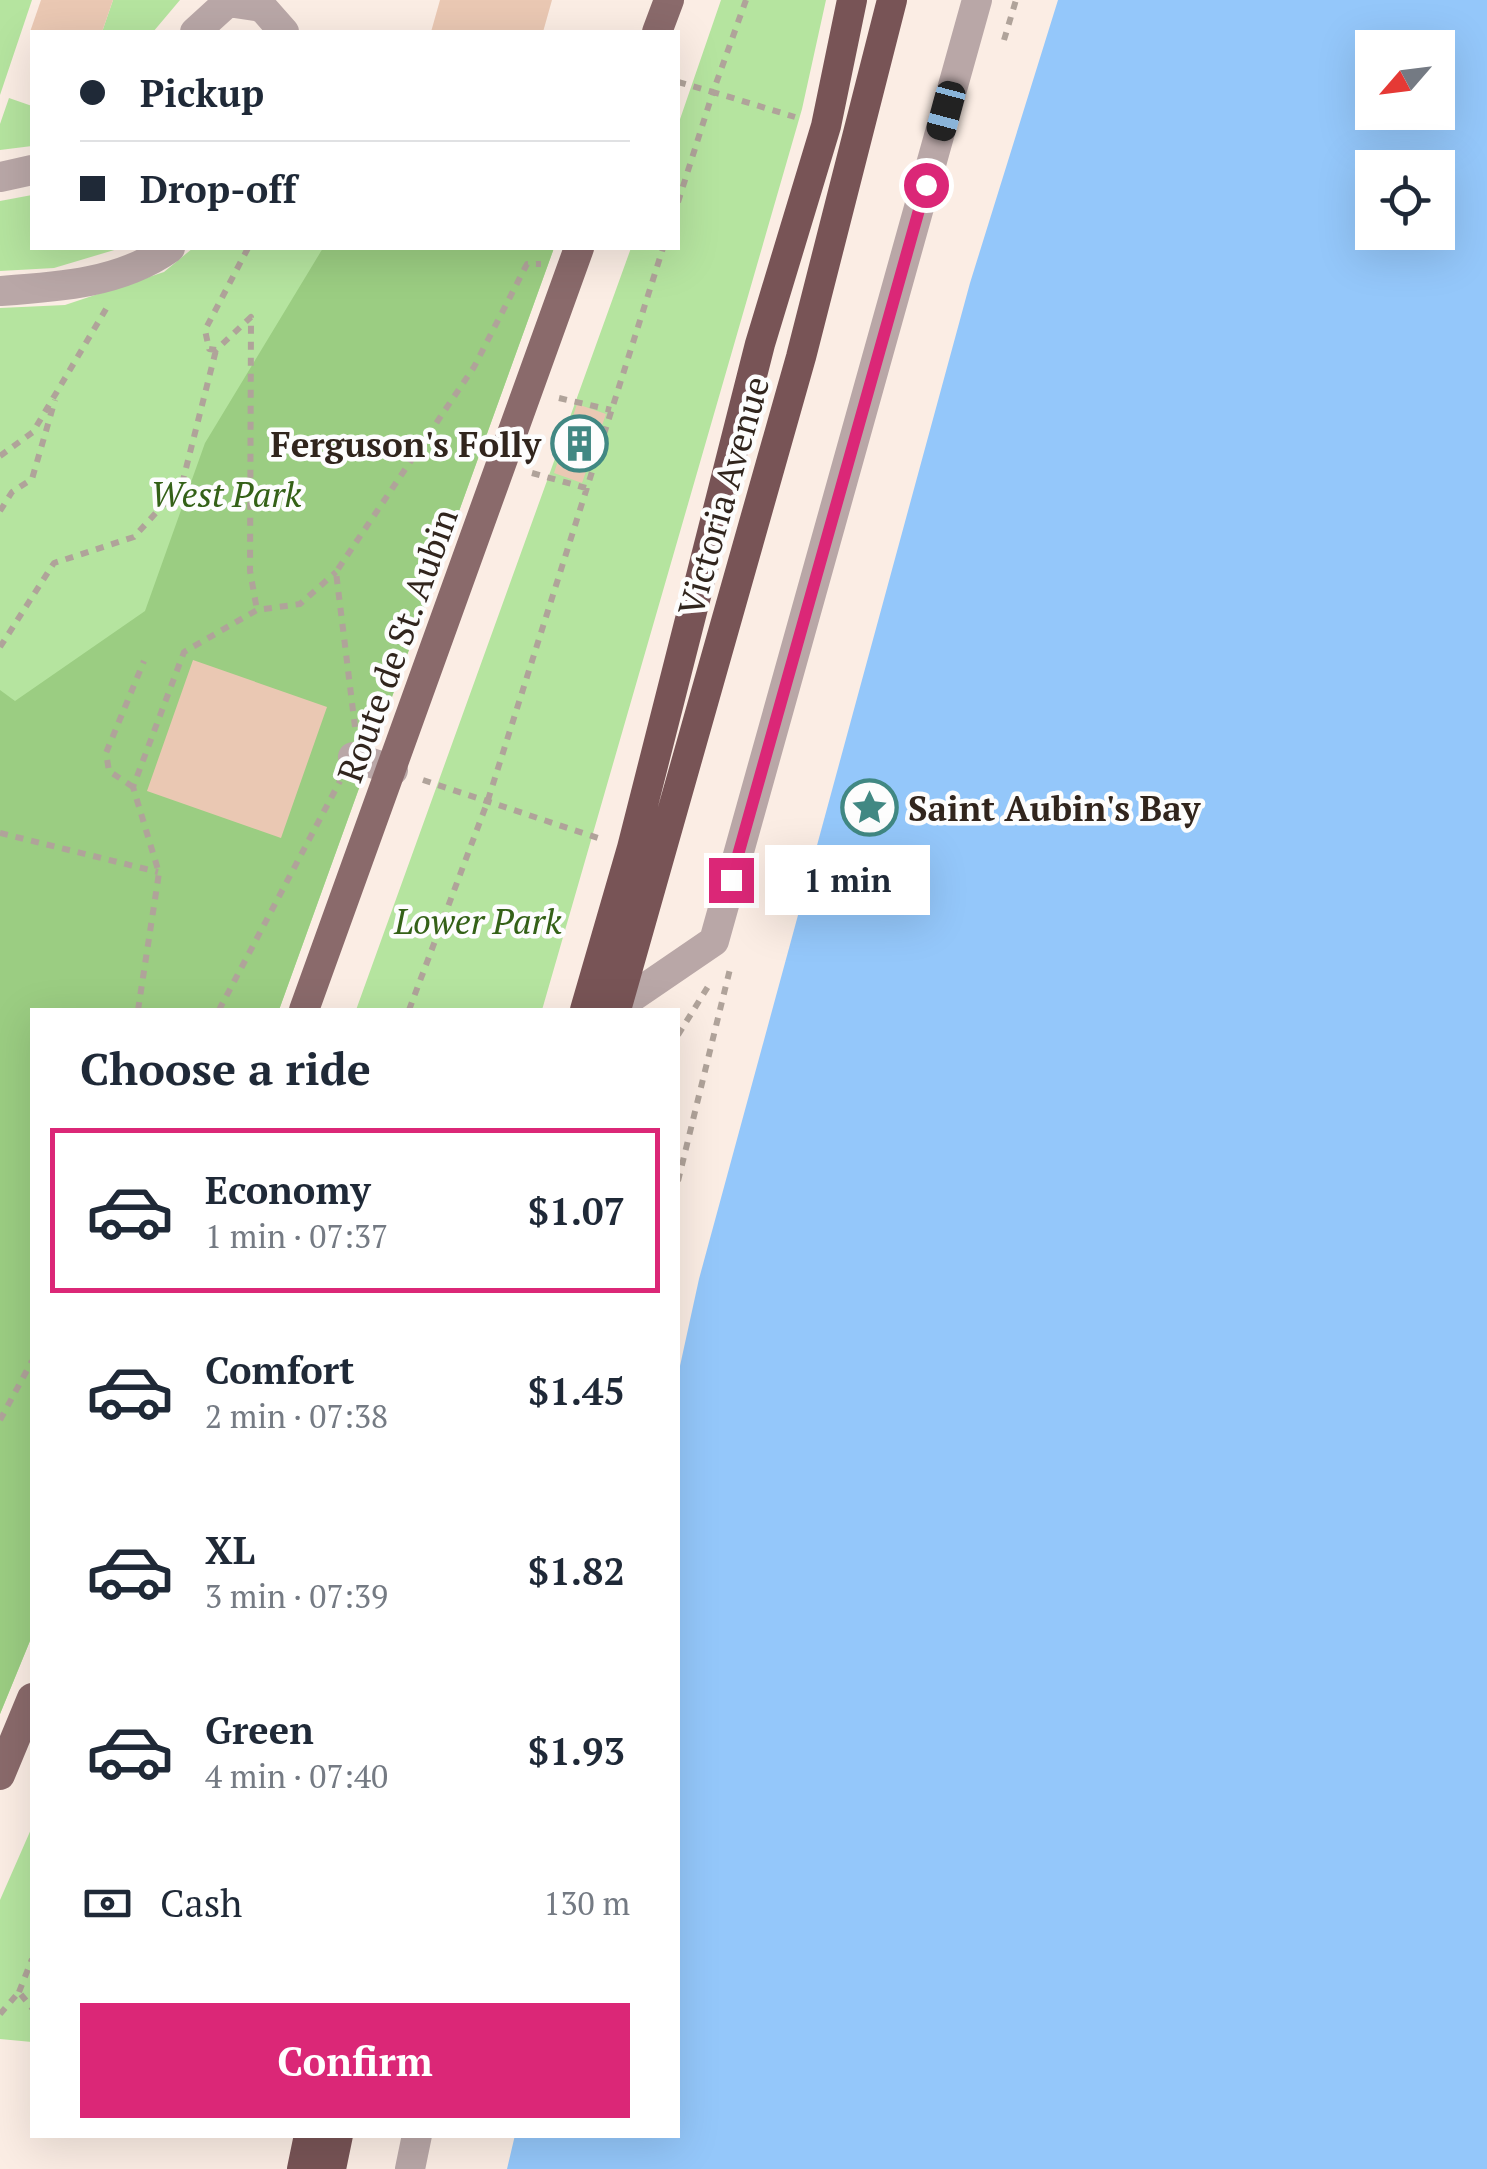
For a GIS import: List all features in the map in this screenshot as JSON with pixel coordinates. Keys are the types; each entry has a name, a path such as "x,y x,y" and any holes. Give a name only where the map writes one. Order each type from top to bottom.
{"highway":[{"name":"Victoria Avenue","path":"587,1008 632,848 760,344 826,126 852,0"},
{"name":"Victoria Avenue","path":"616,1008 802,356 892,0"},
{"path":"302,2169 307,2138"},
{"path":"331,2169 337,2138"}],"main road":[{"name":"Route de St. Aubin","path":"305,1008 578,250"},
{"path":"0,1776 30,1703"}],"street":[{"path":"617,1008 714,941 977,0"},
{"path":"197,30 228,2 262,7 282,30"},
{"path":"0,176 30,170"},
{"path":"0,291 89,282 130,269 166,250"},
{"path":"353,757 393,770"},
{"path":"410,2169 416,2138"}],"path":[{"path":"680,196 746,0"},
{"path":"680,83 826,126"},
{"path":"216,350 209,349 205,330 247,250"},
{"path":"411,1008 486,803 662,250"},
{"path":"138,1008 159,873 133,787 184,652 257,610 300,604 336,572 474,367 527,264"},
{"path":"0,456 33,432 130,269"},
{"path":"0,647 54,563 134,537 182,484 216,350 251,317 250,571 257,610"},
{"path":"0,511 12,492 32,479 58,390"},
{"path":"578,405 611,410"},
{"path":"546,478 586,488"},
{"path":"220,1008 353,757 355,726 336,572"},
{"path":"133,787 109,771 106,754 144,661"},
{"path":"445,788 632,848"},
{"path":"0,833 159,873"},
{"path":"680,1173 732,959"},
{"path":"0,1420 30,1364"},
{"path":"0,2014 19,1992 30,1964"},
{"path":"19,1992 30,2006"}],"green space":[{"path":"0,0 32,0 0,95"},
{"path":"113,0 180,0 155,30 103,30"},
{"name":"Lower Park","path":"721,0 826,0 802,109 543,1008 357,1008 630,250 680,250 680,119"},
{"path":"9,98 30,105 30,146 0,150 0,124"},
{"path":"30,195 30,250 114,250 54,268 0,271 0,201"},
{"name":"West Park","path":"191,250 553,250 280,1008 30,1008 30,1641 0,1714 0,308 65,305 164,272"},
{"name":"West Park","path":"322,250 553,250 280,1008 30,1008 30,1641 0,1714 0,690 15,701 145,611 205,443"},
{"path":"30,1832 30,2042 0,2039 0,1900"}],"water":[{"path":"1058,0 1487,0 1487,2169 507,2169 514,2138 680,2138 680,1366 699,1279 970,283"}],"building":[{"path":"41,0 113,0 103,30 31,30"},
{"path":"440,0 552,0 544,30 432,30"},
{"name":"Ferguson's Folly","path":"577,404 606,414 582,483 554,473"},
{"path":"193,660 327,707 281,838 147,791"}],"place":[{"name":"Ferguson's Folly","path":"580,444"},
{"name":"Saint Aubin's Bay","path":"869,808"}],"route":[{"path":"731,880 926,185"}]}
